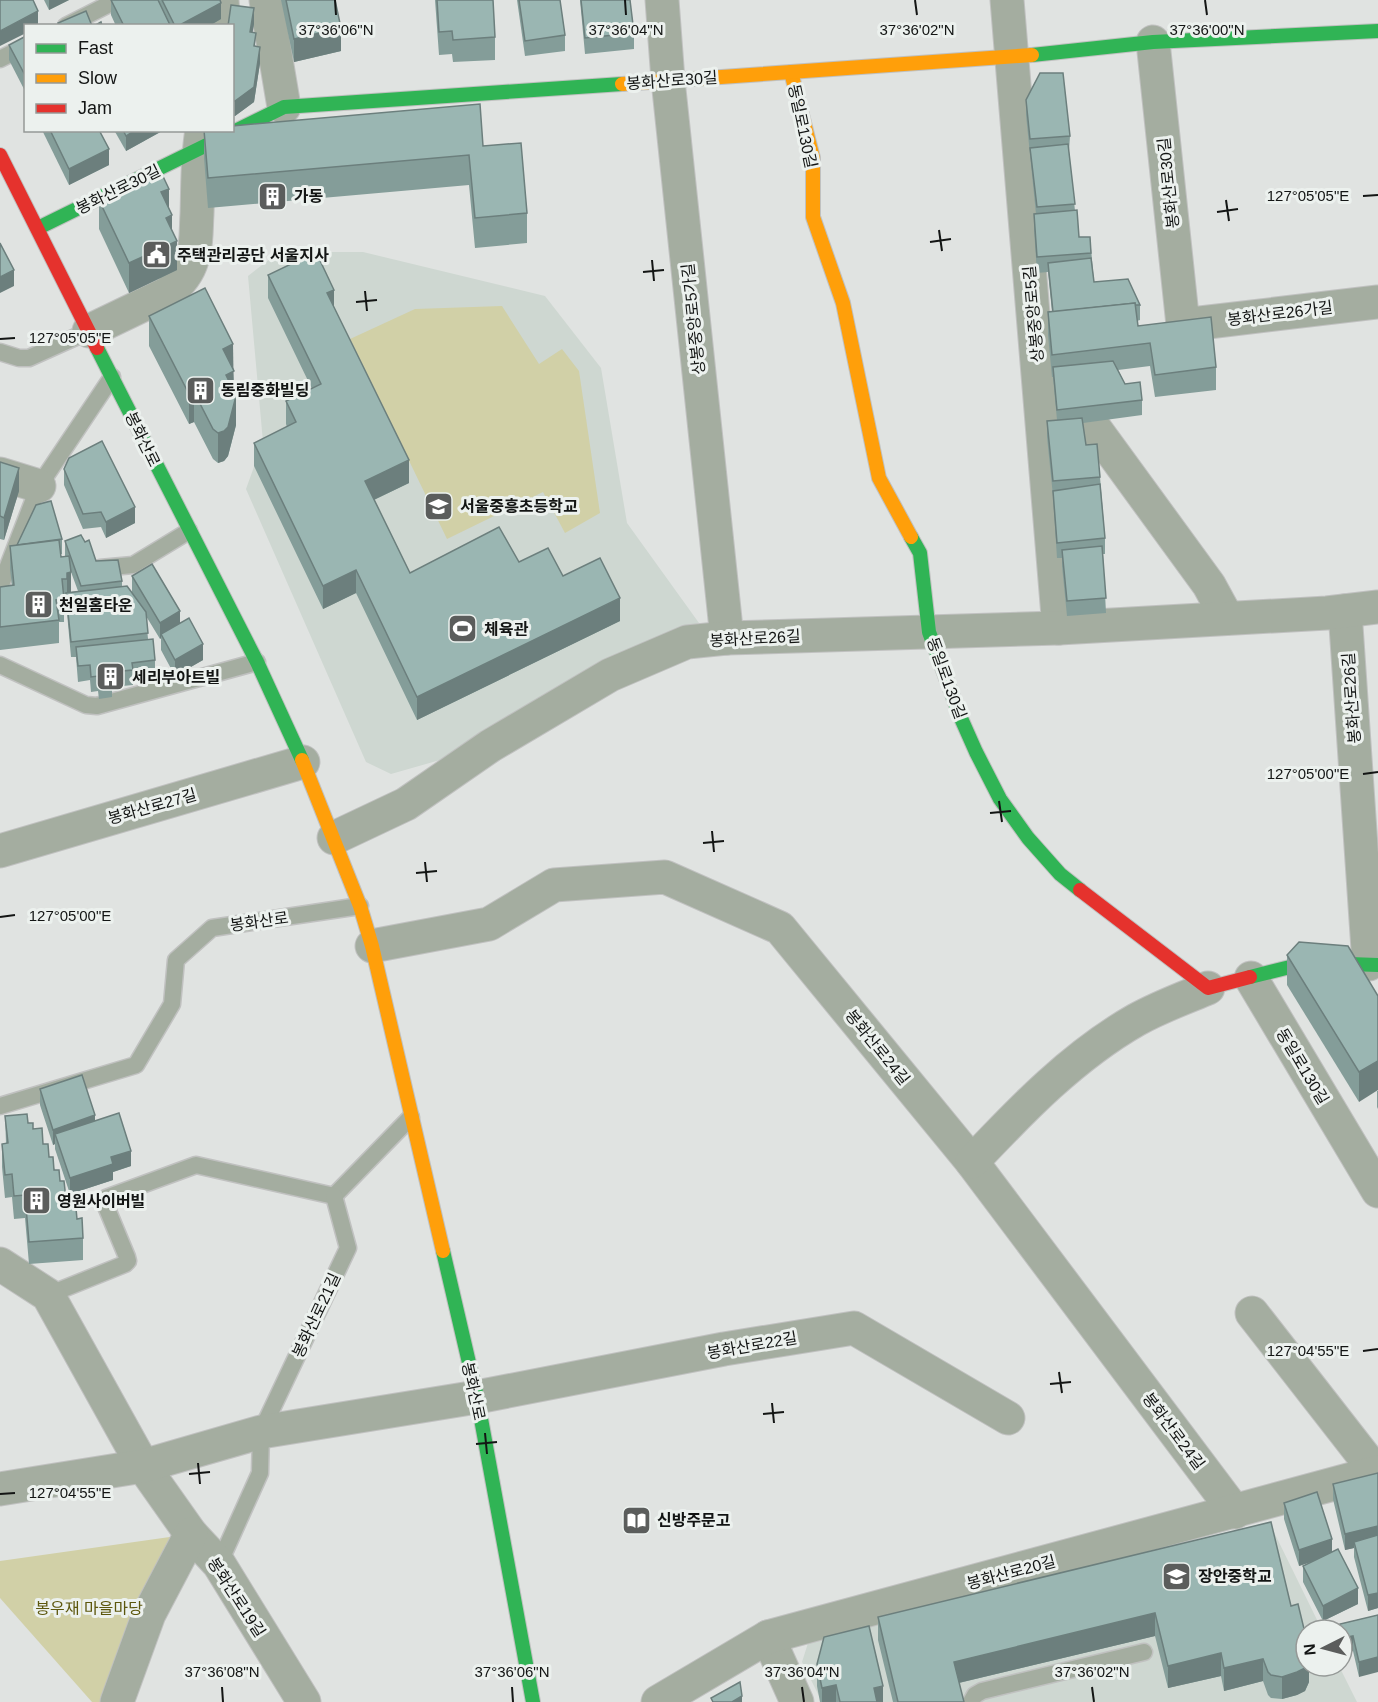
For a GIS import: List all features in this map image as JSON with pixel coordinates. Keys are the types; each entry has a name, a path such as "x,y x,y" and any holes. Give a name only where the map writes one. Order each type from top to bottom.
{"street":[{"path":"221,24 222,0"},
{"path":"266,0 285,107"},
{"name":"상봉중앙로5가길","path":"662,0 668,80 727,638"},
{"name":"상봉중앙로5길","path":"1007,0 1059,628"},
{"name":"봉화산로30길","path":"234,127 285,107 1012,57 1154,42 1378,31"},
{"name":"봉화산로30길","path":"1154,42 1183,325"},
{"name":"동일로130길","path":"791,72 813,158 813,217 843,303 879,478 920,553 929,632 976,753 1000,799 1028,838 1059,874 1208,988"},
{"name":"봉화산로30길","path":"38,228 201,140 221,132"},
{"path":"89,331 168,293 187,273 193,259 201,140"},
{"name":"봉화산로","path":"0,155 257,662 303,762 360,906 372,946 477,1397 533,1702"},
{"name":"봉화산로26가길","path":"1183,325 1378,302"},
{"path":"1096,430 1209,585 1227,618"},
{"path":"0,474 39,486"},
{"name":"봉화산로26길","path":"334,838 406,804 490,746 610,675 687,642 727,638 1059,628 1327,613 1378,607"},
{"name":"봉화산로26길","path":"1345,610 1373,964"},
{"name":"봉화산로27길","path":"0,851 303,762"},
{"name":"봉화산로24길","path":"372,946 489,924 554,885 665,877 780,928 972,1162 1235,1512"},
{"path":"972,1162 1046,1087 1102,1043 1156,1010 1208,988 1290,967 1321,963 1373,964"},
{"name":"동일로130길","path":"1251,978 1376,1182"},
{"path":"0,1264 48,1295 143,1466"},
{"name":"봉화산로20길","path":"658,1702 768,1636 1377,1472 1252,1313"},
{"name":"봉화산로22길","path":"477,1397 724,1349 854,1328 1008,1418"},
{"path":"0,1489 143,1466 261,1432 477,1397"},
{"name":"봉화산로19길","path":"143,1466 191,1534 219,1564 304,1702"},
{"path":"117,1702 149,1614 191,1534"},
{"path":"768,1636 797,1702"}],"lane":[{"path":"70,24 117,0"},
{"path":"0,59 24,47"},
{"path":"0,352 19,358 29,358 89,331"},
{"path":"0,586 39,486 112,377"},
{"path":"100,568 132,566 189,531"},
{"path":"0,665 86,705 97,706 257,662"},
{"name":"봉화산로","path":"0,1106 136,1065 172,1004 176,960 212,928 360,906"},
{"path":"48,1295 128,1261 105,1204 106,1198 196,1165 334,1196 411,1117"},
{"name":"봉화산로21길","path":"219,1564 260,1473 261,1432 348,1248 334,1196"},
{"path":"971,1702 982,1690 1144,1652"}],"shaded area":[{"name":"서울중흥초등학교","path":"279,252 363,252 545,296 601,368 627,523 699,623 663,637 454,756 391,774 366,762 246,489 263,442 248,276"},
{"name":"장안중학교","path":"1269,1522 1316,1618 1294,1618 1294,1678 1345,1678 1357,1702 822,1702 802,1662 809,1640"}],"green space":[{"path":"502,306 539,364 562,349 579,371 600,513 565,533 543,492 447,539 350,339 415,309"},
{"name":"봉우재 마을마당","path":"191,1534 117,1702 92,1702 0,1598 0,1561"}],"building":[{"path":"0,0 33,0 38,11 0,31"},
{"path":"111,0 158,0 170,24 123,24"},
{"path":"162,0 220,0 221,3 182,24 174,24"},
{"path":"286,0 335,0 341,28 294,39"},
{"path":"437,0 493,0 495,37 453,40 452,31 439,32"},
{"path":"519,0 560,0 565,35 525,41"},
{"path":"581,0 630,0 634,33 585,38"},
{"path":"231,5 254,8 250,32 256,33 254,46 260,47 254,87 235,101 234,24 228,24"},
{"path":"86,11 91,24 59,24"},
{"path":"24,37 24,73 9,45"},
{"path":"1040,73 1063,73 1070,136 1030,139 1026,100"},
{"path":"480,104 483,146 521,143 527,213 475,218 469,155 208,178 204,132 234,132 234,126"},
{"path":"51,132 100,132 109,149 69,169"},
{"path":"1068,144 1075,204 1037,207 1030,148"},
{"path":"160,170 169,189 161,192 172,215 166,218 177,241 129,263 99,200"},
{"path":"1077,210 1079,237 1090,237 1091,253 1037,257 1034,214"},
{"path":"0,243 14,270 0,277"},
{"path":"316,252 334,290 327,293 409,460 365,481 410,573 499,527 519,562 548,548 563,576 600,558 620,598 417,697 356,570 323,586 254,443 296,422 286,401 321,384 268,275"},
{"path":"1091,258 1094,282 1128,279 1140,305 1135,305 1135,303 1053,312 1048,263"},
{"name":"동림중화빌딩","path":"205,288 233,344 223,349 234,371 226,375 236,396 228,427 218,433 213,429 194,392 189,394 149,316"},
{"path":"1135,303 1138,326 1211,317 1216,367 1155,375 1150,343 1052,355 1048,312"},
{"path":"1113,361 1125,384 1140,382 1142,400 1057,410 1053,367"},
{"path":"1082,418 1086,445 1097,444 1100,477 1053,481 1047,421"},
{"path":"102,441 135,507 106,522 101,512 83,514 64,469 69,458"},
{"path":"0,462 19,468 4,518 0,516"},
{"path":"1100,484 1105,538 1057,543 1053,491"},
{"path":"51,501 62,539 17,545 36,505"},
{"path":"81,535 85,542 89,540 96,561 118,560 122,581 81,586 65,541"},
{"name":"천일홈타운","path":"59,540 61,557 69,556 71,572 67,573 67,579 62,579 64,599 56,600 59,620 0,627 0,587 14,585 10,546"},
{"path":"1102,546 1106,598 1067,601 1062,550"},
{"path":"152,564 180,611 160,623 132,576"},
{"path":"127,586 146,612 148,633 71,642 66,593"},
{"path":"189,618 203,644 175,660 161,634"},
{"path":"153,639 155,660 132,663 133,670 111,672 112,682 99,683 98,676 91,677 90,665 78,666 76,647"},
{"path":"1299,942 1348,946 1378,996 1378,1061 1359,1072 1287,955"},
{"path":"82,1075 95,1115 53,1130 40,1089"},
{"path":"119,1113 131,1151 111,1157 113,1164 70,1178 55,1134"},
{"name":"영원사이버빌","path":"27,1114 28,1123 33,1123 33,1129 42,1128 43,1144 48,1144 49,1157 53,1157 54,1170 59,1170 60,1181 64,1181 66,1199 75,1198 77,1219 82,1218 83,1238 29,1242 25,1195 14,1196 12,1174 5,1175 2,1144 8,1143 5,1116"},
{"path":"1378,1473 1378,1526 1345,1534 1333,1484"},
{"path":"1317,1492 1332,1539 1299,1550 1284,1503"},
{"path":"1271,1522 1291,1606 1298,1604 1301,1618 1294,1618 1294,1673 1282,1677 1271,1675 1263,1659 1224,1668 1221,1653 1168,1666 1155,1613 954,1662 964,1702 898,1702 878,1617"},
{"path":"1378,1535 1378,1593 1368,1595 1354,1542"},
{"path":"1338,1549 1358,1588 1323,1606 1303,1566"},
{"path":"1378,1615 1378,1657 1359,1662 1354,1640 1354,1621"},
{"path":"869,1626 883,1686 874,1688 877,1702 840,1702 836,1685 822,1688 817,1664 824,1637"},
{"path":"740,1682 742,1696 732,1702 713,1702 711,1698"}],"traffic: fast":[{"path":"1032,55 1153,42 1378,31"},
{"path":"234,132 284,107 622,84"},
{"path":"38,228 233,132"},
{"path":"97,348 257,662 302,760"},
{"path":"911,537 920,553 929,632 976,752 1000,799 1028,838 1060,874 1080,890"},
{"path":"1250,977 1290,967 1321,963 1378,965"},
{"path":"443,1251 477,1397 533,1702"}],"traffic: slow":[{"path":"622,84 1032,55"},
{"path":"791,72 813,158 813,217 843,303 879,478 911,537"},
{"path":"302,760 360,906 372,946 443,1251"}],"traffic: jam":[{"path":"0,155 97,348"},
{"path":"1080,890 1208,988 1250,977"}],"place":[{"name":"가동","path":"273,196"},
{"name":"주택관리공단 서울지사","path":"156,255"},
{"name":"동림중화빌딩","path":"200,390"},
{"name":"서울중흥초등학교","path":"439,506"},
{"name":"천일홈타운","path":"38,605"},
{"name":"체육관","path":"463,629"},
{"name":"세리부아트빌","path":"111,677"},
{"name":"영원사이버빌","path":"36,1201"},
{"name":"신방주문고","path":"636,1520"},
{"name":"장안중학교","path":"1177,1576"}]}
